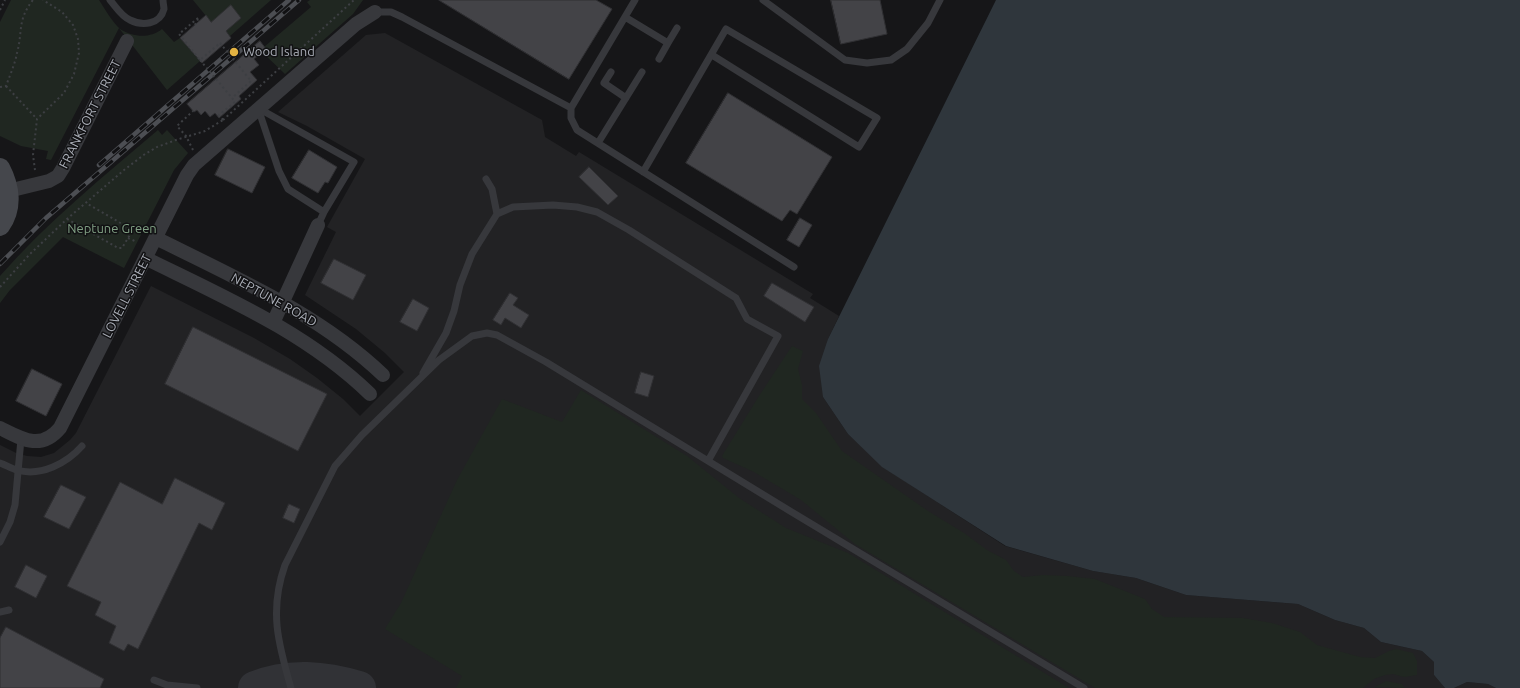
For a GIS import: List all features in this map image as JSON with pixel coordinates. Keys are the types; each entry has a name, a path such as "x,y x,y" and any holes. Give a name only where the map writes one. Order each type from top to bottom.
{"main road":[{"path":"0,168 5,179 4,192 8,210 0,226"}],"street":[{"name":"LOVELL STREET","path":"0,428 29,442 39,442 48,439 55,434 60,428 187,175 194,165 356,24 375,12"},
{"name":"FRANKFORT STREET","path":"4,192 49,181 58,176 127,41"},
{"path":"273,323 318,226"},
{"name":"NEPTUNE ROAD","path":"146,258 273,323 335,363 365,389 378,371 345,343 321,326 283,303 156,238"}],"lane":[{"path":"110,0 121,14 129,20 140,24 151,23 159,18 164,9 163,0"},
{"path":"635,0 571,108 571,118 577,130 794,267"},
{"path":"763,0 845,60 867,63 891,60 907,49 928,23 940,0"},
{"path":"375,12 390,12 402,17 571,108"},
{"path":"625,17 668,43"},
{"path":"659,59 677,28"},
{"path":"643,172 726,29 877,118 859,147 712,54"},
{"path":"611,72 604,83 626,98"},
{"path":"598,143 642,72"},
{"path":"258,108 279,170 288,189 324,212"},
{"path":"258,108 354,162 324,212 318,226"},
{"path":"486,179 492,189 497,214"},
{"path":"418,382 446,333 454,310 460,285 472,254 497,214 513,207 553,206 577,207 597,212 635,234 736,298 748,319 778,336 708,461"},
{"path":"291,688 276,626 275,612 279,581 285,564 335,466 362,435 439,360 472,336 487,333 497,335 546,362 1084,688"},
{"path":"0,542 13,513 21,439"},
{"path":"0,463 18,471 33,471 55,466 66,461 82,446"},
{"path":"0,612 9,610"},
{"path":"154,680 167,685 197,688"}],"path":[{"path":"0,10 5,0"},
{"path":"6,86 18,52 21,21 33,0"},
{"path":"36,175 33,154 37,119 64,93 74,74 79,53 78,39 73,25 62,12 42,0"},
{"path":"0,287 30,254 67,219 124,170 151,150 214,127 354,0"},
{"path":"195,25 198,18 179,34 235,102 219,115 223,120"},
{"path":"200,60 220,43 251,81 232,98"},
{"path":"0,87 6,86"},
{"path":"6,86 37,119"},
{"path":"190,155 193,150 186,136 177,126 193,111"},
{"path":"67,219 118,248 122,248 131,233 129,228 86,203"},
{"path":"128,238 138,242"}],"shaded area":[{"path":"996,0 1520,0 1520,688 1496,688 1488,684 1467,682 1454,688 1445,688 1434,675 1434,662 1422,651 1381,642 1364,628 1335,620 1298,604 1186,595 1136,578 1093,571 1006,546 882,467 848,434 823,397 819,366 828,339"},
{"path":"385,33 542,120 545,137 576,156 579,152 813,294 810,298 839,316 828,339 823,397 848,434 883,467 1005,546 1093,571 1136,578 1186,595 1298,604 1335,620 1364,628 1381,642 1422,651 1434,662 1434,675 1445,688 0,688 0,445 16,453 27,456 41,457 54,453 70,440 76,433 151,286 254,338 290,359 343,399 360,416 404,372 385,353 356,329 305,295 336,232 327,227 365,159 307,126 278,112 366,35"},
{"path":"1467,682 1488,684 1496,688 1454,688"}],"green space":[{"path":"11,0 99,0 119,28 51,160 46,159 48,151 21,146 0,136 0,22"},
{"path":"193,0 271,0 230,36 226,31 241,18 231,6 211,22"},
{"path":"310,0 363,0 353,14 285,74 262,52 264,47 311,7 307,2"},
{"path":"119,28 130,34 141,36 147,36 162,29 174,42 180,38 200,61 167,90"},
{"name":"Neptune Green","path":"158,130 162,135 167,130 188,153 174,170 124,268 63,237 10,290 0,303 0,276 18,256 76,200"},
{"path":"792,346 803,351 798,369 802,385 802,399 816,413 842,451 928,511 964,533 987,550 1006,560 1014,571 1023,577 1043,575 1095,579 1145,599 1152,609 1164,617 1243,618 1272,623 1300,632 1317,645 1360,657 1375,658 1396,649 1413,653 1417,661 1417,675 1404,677 1393,674 1385,675 1374,679 1363,688 1095,688 855,544 801,500 754,472 723,458 722,456"},
{"path":"581,390 687,456 739,498 786,528 848,553 1069,688 456,688 462,676 385,629 401,603 457,480 502,399 562,422"},
{"path":"1386,681 1402,684 1405,688 1375,687"}],"building":[{"path":"439,0 596,0 612,9 569,79"},
{"path":"831,0 880,0 887,34 841,44"},
{"path":"231,5 241,18 226,31 231,38 202,63 180,38 206,15 211,22"},
{"path":"260,41 266,49 254,59 259,65 250,72 257,80 239,96 241,99 219,118 215,113 210,117 205,111 201,115 197,110 194,112 187,104"},
{"path":"728,93 832,157 797,214 790,210 782,221 686,163"},
{"path":"228,149 265,167 252,193 215,175"},
{"path":"309,150 337,167 328,183 325,182 318,193 292,178"},
{"path":"589,167 618,196 608,205 579,177"},
{"path":"800,218 812,225 799,247 787,240"},
{"path":"334,259 366,275 353,300 321,283"},
{"path":"772,283 814,307 805,322 764,296"},
{"path":"510,293 518,298 513,305 529,315 521,328 505,318 501,325 493,320"},
{"path":"413,299 429,308 417,331 400,322"},
{"path":"193,327 327,394 298,451 165,384"},
{"path":"32,369 62,384 46,416 16,401"},
{"path":"641,372 654,376 648,397 635,393"},
{"path":"175,478 225,503 212,530 199,523 138,649 128,644 124,651 109,643 116,626 95,615 101,602 67,586 120,482 162,504"},
{"path":"61,485 86,497 69,529 44,517"},
{"path":"289,504 300,509 294,523 283,518"},
{"path":"26,565 47,576 36,598 15,587"},
{"path":"6,627 104,679 100,688 0,688 0,638"}],"taxiway":[{"path":"255,688 294,679 320,680 359,688"}],"railway":[{"path":"99,165 289,0"},
{"path":"0,264 46,218 299,0"}],"place":[{"name":"Wood Island","path":"234,52"}]}
